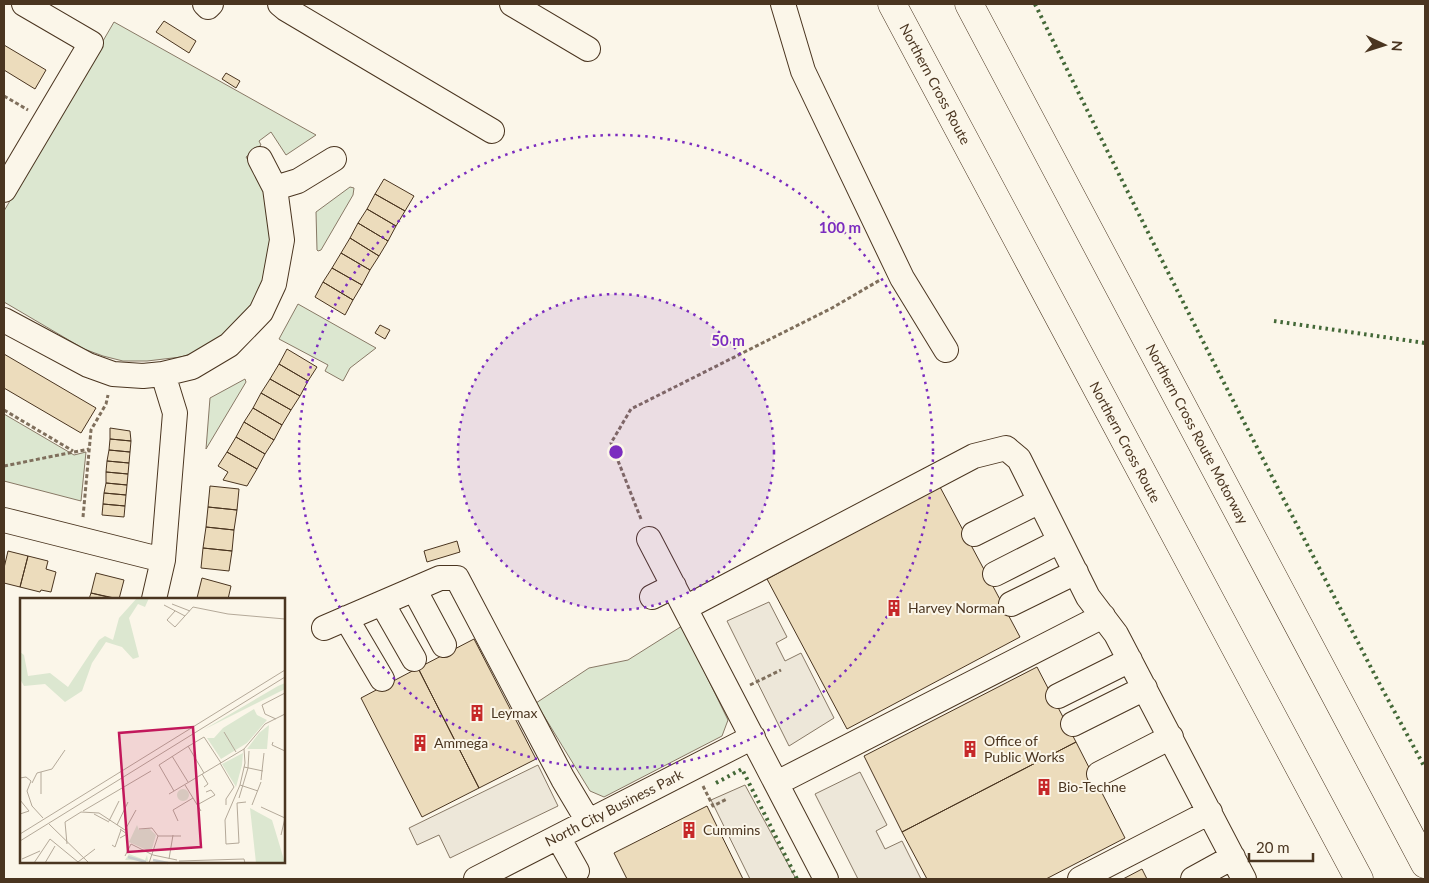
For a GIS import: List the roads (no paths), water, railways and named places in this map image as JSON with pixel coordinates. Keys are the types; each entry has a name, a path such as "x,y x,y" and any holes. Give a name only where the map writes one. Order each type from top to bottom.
{"highway":[{"name":"Northern Cross Route","path":"892,4 1359,879"},
{"name":"Northern Cross Route Motorway","path":"969,4 1425,864"}],"street":[{"path":"4,190 91,43 24,4"},
{"path":"205,4 208,7 211,4"},
{"path":"280,4 492,131"},
{"path":"512,4 588,49"},
{"path":"783,4 803,71 898,270 946,350"},
{"path":"4,320 88,365 113,374 143,376 192,368 229,345 261,312 274,284 282,240 275,188 260,159"},
{"path":"275,188 298,182 334,159"},
{"path":"154,598 163,560 176,413 163,374"},
{"path":"686,608 974,456 1006,448 1019,459 1088,596 1116,634 1244,879"},
{"path":"974,534 1040,501"},
{"path":"4,520 163,560"},
{"path":"649,539 826,879"},
{"path":"995,574 1060,541"},
{"path":"1011,604 1076,572"},
{"path":"324,628 440,578 457,578 563,779 588,821"},
{"path":"652,597 674,586"},
{"path":"414,589 444,645"},
{"path":"382,603 414,659"},
{"path":"777,783 1103,616"},
{"path":"346,618 382,679"},
{"path":"1058,696 1130,660"},
{"path":"1073,724 1145,688"},
{"name":"North City Business Park","path":"489,876 558,836 753,736"},
{"path":"1099,774 1171,737"},
{"path":"1080,879 1210,812"},
{"path":"558,836 577,871"},
{"path":"1192,879 1233,857"}],"place":[{"name":"Harvey Norman","path":"894,608"},
{"name":"Leymax","path":"477,713"},
{"name":"Ammega","path":"420,743"},
{"name":"Office of Public Works","path":"970,749"},
{"name":"Bio-Techne","path":"1044,787"},
{"name":"Cummins","path":"689,830"}]}
